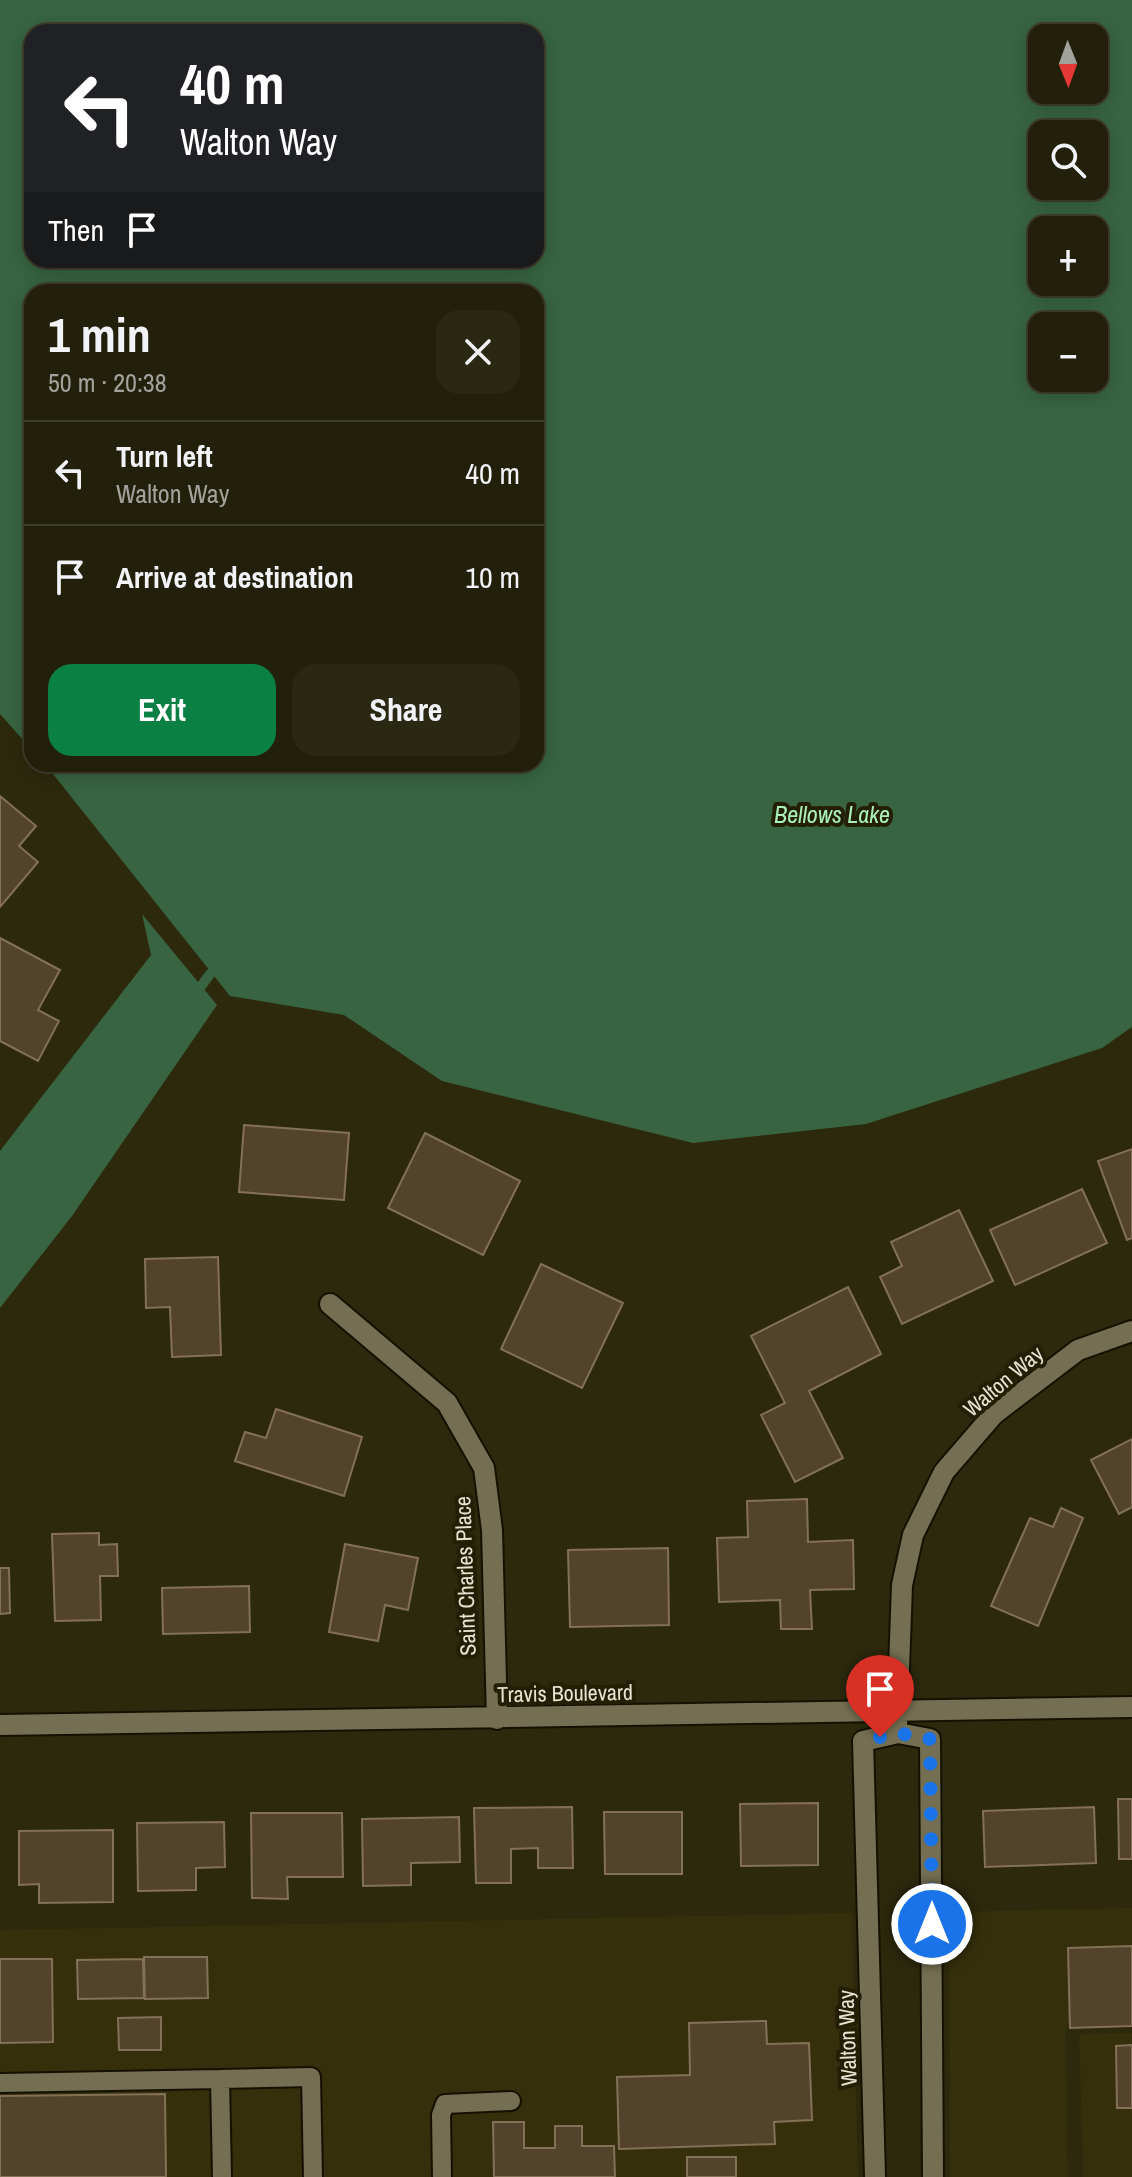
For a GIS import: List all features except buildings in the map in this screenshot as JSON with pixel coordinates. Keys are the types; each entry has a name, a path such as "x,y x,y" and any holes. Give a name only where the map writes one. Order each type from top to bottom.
{"street":[{"name":"Saint Charles Place","path":"330,1304 447,1403 484,1468 492,1530 497,1719"},
{"name":"Walton Way","path":"875,2177 863,1741 898,1733 896,1710 902,1585 913,1535 944,1472 994,1414 1078,1350 1132,1331"},
{"name":"Travis Boulevard","path":"0,1725 1132,1707"},
{"path":"898,1733 930,1739 933,2177"}],"lane":[{"path":"0,2083 311,2077 313,2177"},
{"path":"220,2079 222,2177"},
{"path":"442,2177 441,2115 445,2104 511,2101"}],"shaded area":[{"path":"1132,1908 1132,2016 1070,2021 1065,2034 1068,2177 950,2177 949,1912"},
{"path":"852,1913 858,2177 0,2177 0,1930"},
{"path":"1132,2033 1132,2177 1083,2177 1079,2034"}],"water":[{"name":"Bellows Lake","path":"0,0 1132,0 1132,1027 1102,1048 866,1124 693,1143 442,1081 344,1015 230,996 51,772 544,772 544,284 24,284 24,741 0,714"},
{"path":"142,914 217,1005 72,1216 0,1308 0,1151 151,955"}],"waterway":[{"path":"194,996 210,974"}],"route":[{"path":"880,1737 898,1733 930,1739 932,1924"}]}
